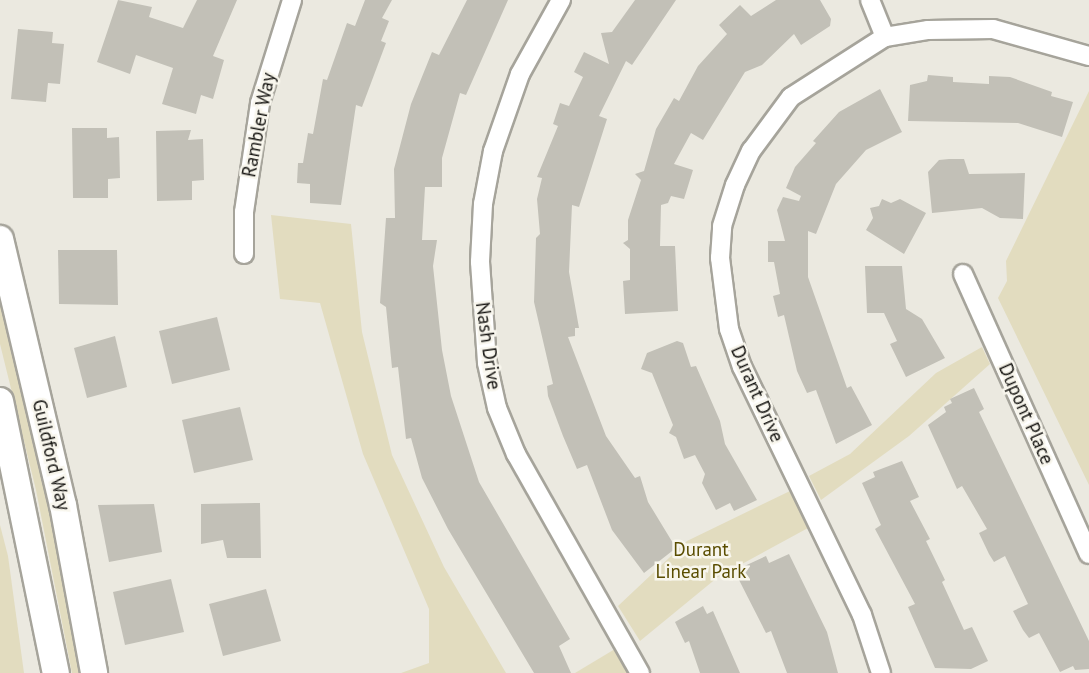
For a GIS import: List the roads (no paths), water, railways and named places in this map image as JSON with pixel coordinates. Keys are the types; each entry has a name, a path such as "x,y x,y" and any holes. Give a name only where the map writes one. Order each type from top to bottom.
{"main road":[{"name":"Guildford Way","path":"0,239 62,505 94,673"},
{"name":"Guildford Way","path":"0,401 56,673"}],"street":[{"name":"Rambler Way","path":"244,254 244,212 256,127 272,55 292,0"},
{"name":"Nash Drive","path":"561,0 520,74 493,151 483,204 480,262 487,363 497,408 516,454 640,673"},
{"path":"870,0 885,37"},
{"name":"Durant Drive","path":"881,673 862,615 742,367 721,291 722,226 735,185 771,120 814,80 885,37 928,30 993,29 1089,56"},
{"name":"Dupont Place","path":"963,274 1089,554"}],"park label":[{"name":"Durant Linear Park","path":"701,561"}]}
